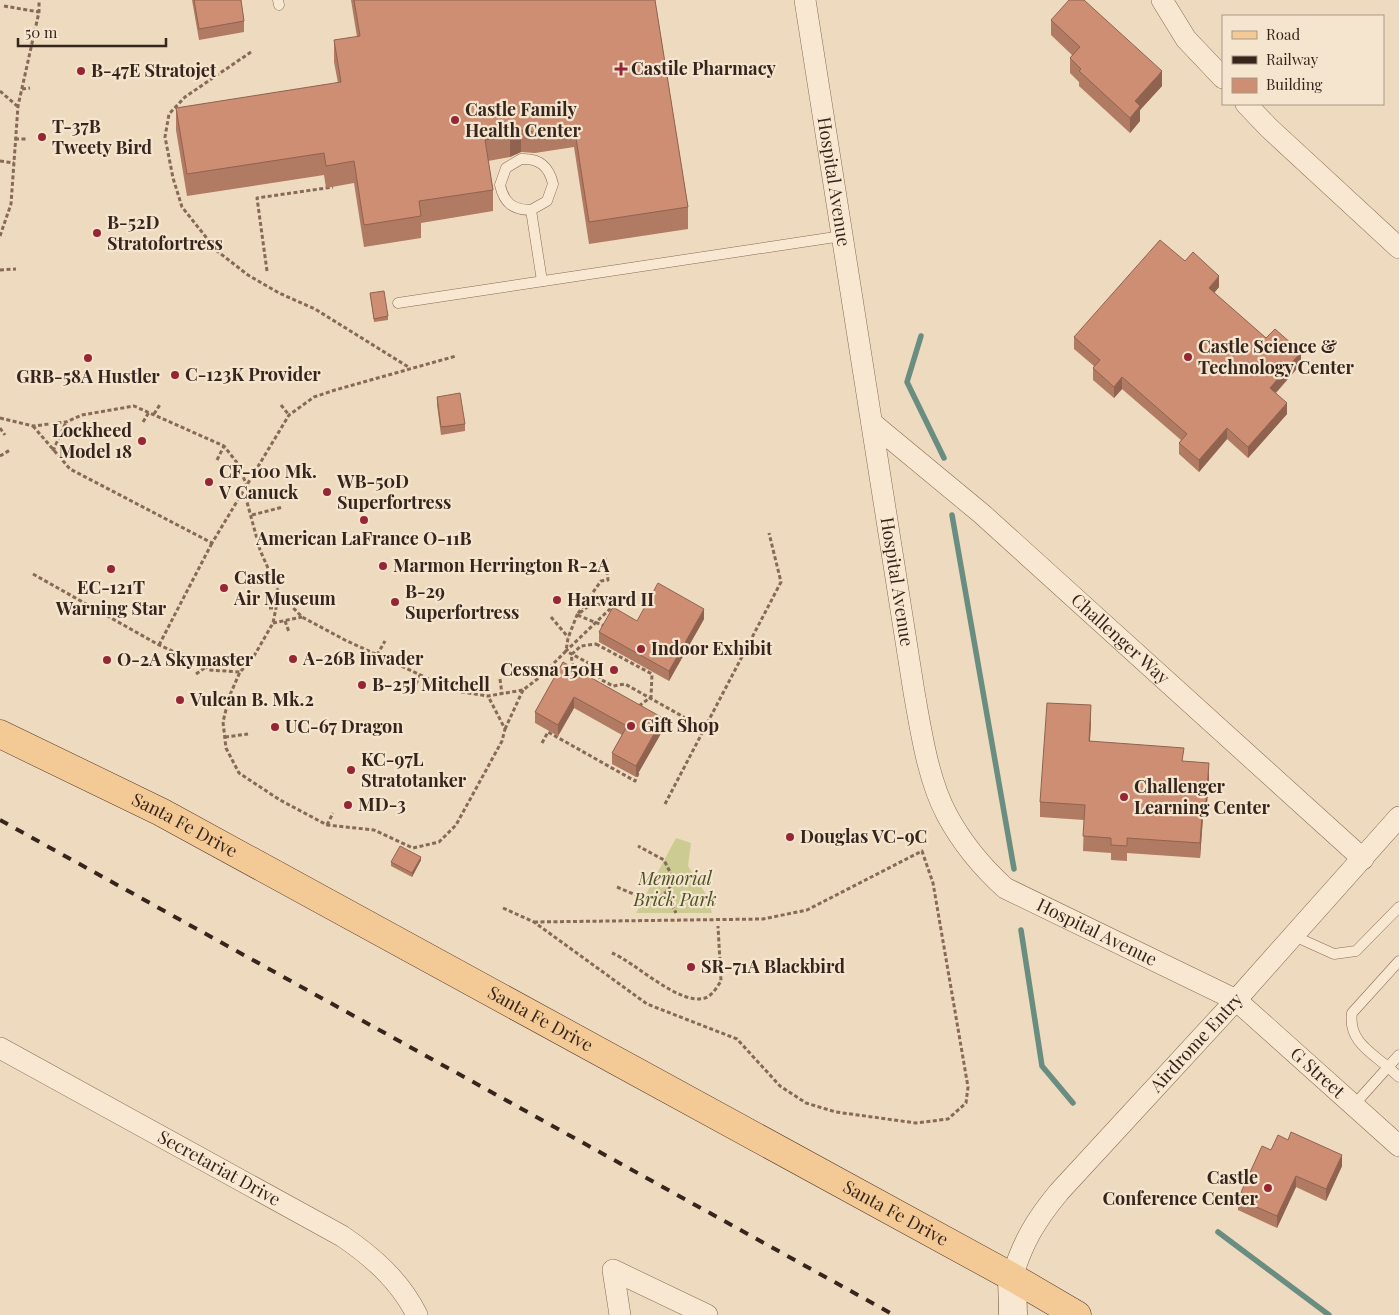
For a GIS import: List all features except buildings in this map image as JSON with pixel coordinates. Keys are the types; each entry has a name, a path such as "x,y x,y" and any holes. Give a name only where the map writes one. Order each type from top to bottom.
{"main road":[{"name":"Santa Fe Drive","path":"0,734 169,816 1012,1277 1077,1315"},
{"path":"1012,1277 1013,1315"}],"street":[{"name":"Hospital Avenue","path":"805,0 926,758 946,815 982,866 1004,888 1236,1000"},
{"path":"1162,0 1186,39 1222,77"},
{"path":"1247,105 1269,128 1399,248"},
{"name":"Challenger Way","path":"872,423 982,514 1363,859"},
{"name":"Airdrome Entry","path":"1012,1277 1026,1238 1038,1217 1088,1158 1236,1000 1399,817"},
{"name":"G Street","path":"1236,1000 1399,1146"},
{"name":"Secretariat Drive","path":"0,1048 342,1236 381,1266 397,1284 417,1315"},
{"path":"620,1315 613,1270 707,1315"}],"lane":[{"path":"530,158 546,167 552,184 547,201 531,210 514,208 506,202 500,185 506,168 521,159 530,158"},
{"path":"531,210 542,281"},
{"path":"398,303 842,236"},
{"path":"1294,936 1334,954 1356,952 1399,907"},
{"path":"1399,961 1352,1014 1351,1023 1357,1040 1399,1078"},
{"path":"1354,1105 1399,1056"}],"path":[{"path":"0,236 11,204 18,106 39,12 39,0"},
{"path":"4,6 39,12"},
{"path":"251,52 185,97 169,114 165,137 173,178 182,207 217,251 248,275 279,293 315,309 410,368"},
{"path":"22,89 30,88"},
{"path":"0,91 18,106"},
{"path":"15,139 27,139"},
{"path":"0,160 14,163"},
{"path":"267,271 257,198 332,186"},
{"path":"0,270 16,269"},
{"path":"159,646 212,543 288,415 314,397 349,385 456,356"},
{"path":"154,414 161,403"},
{"path":"281,405 288,415"},
{"path":"0,418 33,426 66,422 82,415 134,406 224,446 238,464 247,486 248,502 260,550 279,593 302,617 455,691 488,696 523,690 540,677 611,608 619,612"},
{"path":"143,422 149,412"},
{"path":"53,452 66,422"},
{"path":"33,426 53,452 70,469 212,543"},
{"path":"0,428 5,435"},
{"path":"217,460 224,446"},
{"path":"0,456 10,450"},
{"path":"252,515 283,507"},
{"path":"665,804 781,582 769,533"},
{"path":"566,651 568,638 577,615 602,581 608,580 605,558"},
{"path":"33,574 159,646 206,666 209,670 240,672"},
{"path":"279,593 273,624 254,656 240,672 228,697 223,722 226,748 239,773 280,800 327,825 374,830 413,848 439,842 456,825 502,741 505,729 523,690"},
{"path":"577,615 590,605 616,603"},
{"path":"269,608 276,608"},
{"path":"577,615 607,627"},
{"path":"273,624 302,617"},
{"path":"551,617 568,638"},
{"path":"285,621 289,632"},
{"path":"378,655 385,641"},
{"path":"572,654 581,646 596,644 652,674 651,697"},
{"path":"566,651 596,667 600,679 613,686 625,684 689,720 705,726"},
{"path":"367,664 371,652"},
{"path":"572,654 574,669 581,679 635,709 651,697"},
{"path":"196,674 206,666"},
{"path":"416,684 420,675"},
{"path":"500,679 502,694"},
{"path":"488,696 505,729"},
{"path":"542,743 548,732 635,781 638,773"},
{"path":"224,736 248,734"},
{"path":"327,825 333,813"},
{"path":"617,887 643,900 650,901 670,888 673,878 670,868 664,860 638,846"},
{"path":"503,908 534,922 647,1004 737,1038 780,1086 806,1103 836,1112 916,1123 948,1119 966,1103 968,1087 933,883 922,851 807,910 762,919 534,922"},
{"path":"666,892 676,913"},
{"path":"612,953 625,958 650,978 676,992 695,999 706,998 720,981 718,926"}],"green space":[{"name":"Memorial Brick Park","path":"676,838 691,843 688,866 707,896 712,913 636,913"}],"waterway":[{"path":"921,336 907,382 944,458"},
{"path":"952,515 1014,869"},
{"path":"1021,930 1042,1066 1073,1103"},
{"path":"1218,1232 1329,1315"}],"railway":[{"path":"0,820 894,1315"}],"place":[{"name":"Castile Pharmacy","path":"621,69"},
{"name":"B-47E Stratojet","path":"81,71"},
{"name":"Castle Family Health Center","path":"455,120"},
{"name":"T-37B Tweety Bird","path":"42,137"},
{"name":"B-52D Stratofortress","path":"97,233"},
{"name":"Castle Science & Technology Center","path":"1188,357"},
{"name":"GRB-58A Hustler","path":"88,358"},
{"name":"C-123K Provider","path":"175,375"},
{"name":"Lockheed Model 18","path":"142,441"},
{"name":"CF-100 Mk. V Canuck","path":"209,482"},
{"name":"WB-50D Superfortress","path":"327,492"},
{"name":"American LaFrance O-11B","path":"364,520"},
{"name":"Marmon Herrington R-2A","path":"383,566"},
{"name":"EC-121T Warning Star","path":"111,569"},
{"name":"Castle Air Museum","path":"224,588"},
{"name":"Harvard II","path":"557,600"},
{"name":"B-29 Superfortress","path":"395,602"},
{"name":"Indoor Exhibit","path":"641,649"},
{"name":"A-26B Invader","path":"293,659"},
{"name":"O-2A Skymaster","path":"107,660"},
{"name":"Cessna 150H","path":"614,670"},
{"name":"B-25J Mitchell","path":"362,685"},
{"name":"Vulcan B. Mk.2","path":"180,700"},
{"name":"Gift Shop","path":"631,726"},
{"name":"UC-67 Dragon","path":"275,727"},
{"name":"KC-97L Stratotanker","path":"351,770"},
{"name":"Challenger Learning Center","path":"1124,797"},
{"name":"MD-3","path":"348,805"},
{"name":"Douglas VC-9C","path":"790,837"},
{"name":"SR-71A Blackbird","path":"691,967"},
{"name":"Castle Conference Center","path":"1268,1188"}]}
